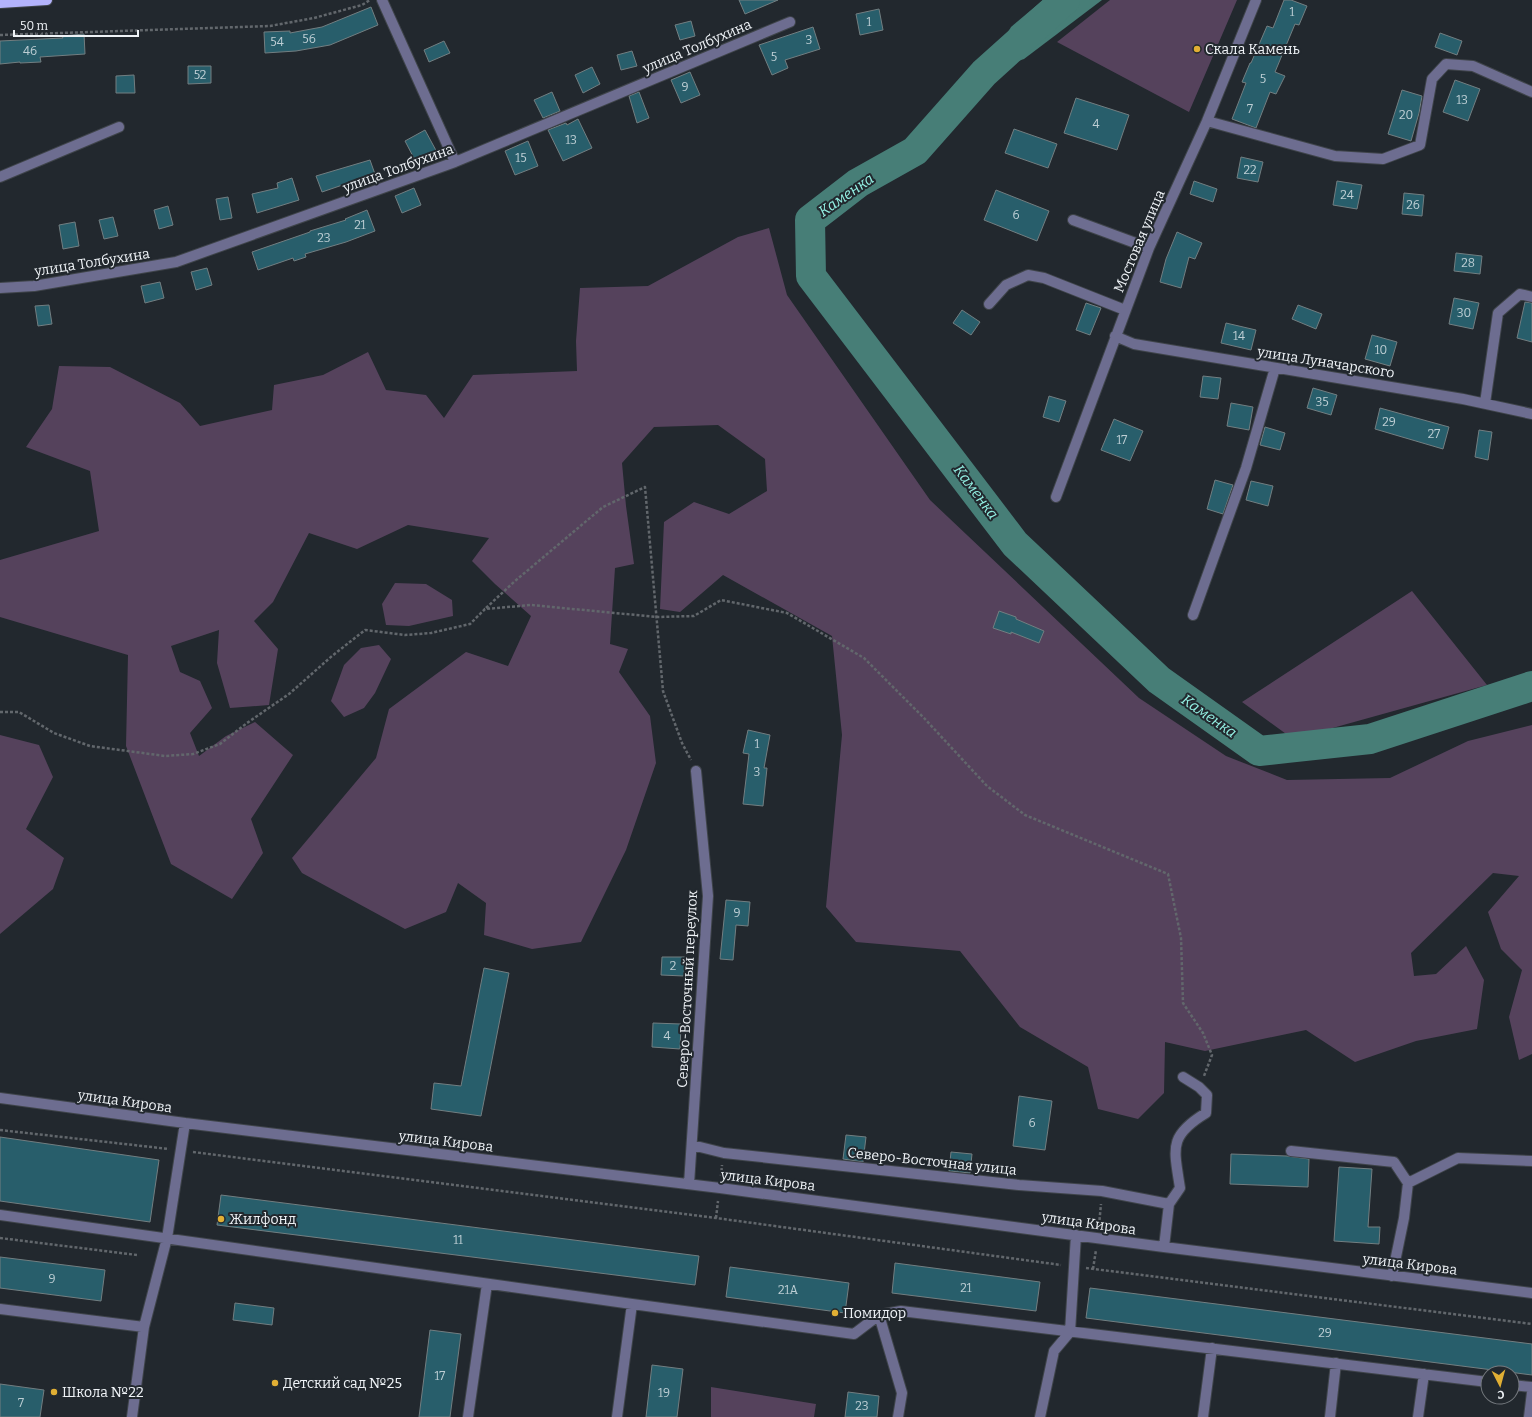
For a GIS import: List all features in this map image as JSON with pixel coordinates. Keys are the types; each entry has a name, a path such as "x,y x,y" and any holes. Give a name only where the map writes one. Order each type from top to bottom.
{"main road":[{"path":"0,3 47,0"}],"street":[{"path":"382,0 455,162"},
{"name":"Мостовая улица","path":"1056,497 1149,248 1207,121 1256,0"},
{"name":"улица Толбухина","path":"0,288 34,286 176,262 455,162 790,22"},
{"path":"1207,121 1335,156 1383,159 1420,144 1432,79 1446,64 1473,66 1532,92"},
{"path":"0,177 119,127"},
{"path":"1073,220 1149,248"},
{"path":"989,304 1006,285 1028,275 1044,278 1125,310"},
{"path":"1485,403 1498,313 1520,294 1532,297"},
{"name":"улица Луначарского","path":"1115,336 1134,344 1485,403 1532,414"},
{"path":"1193,615 1246,468 1275,368"},
{"name":"Северо-Восточный переулок","path":"689,1184 708,896 696,771"},
{"path":"1164,1247 1169,1204 1180,1188 1174,1152 1180,1133 1191,1122 1206,1113 1207,1095 1199,1087 1183,1077"},
{"name":"улица Кирова","path":"0,1098 185,1123 689,1184 1164,1247 1532,1293"},
{"path":"132,1417 144,1327 167,1238 185,1123"},
{"name":"Северо-Восточная улица","path":"692,1145 724,1153 1019,1185 1102,1191 1169,1204"},
{"path":"1291,1150 1394,1162 1408,1183 1404,1218 1392,1276"},
{"path":"1408,1183 1458,1158 1532,1161"},
{"path":"0,1215 854,1334 879,1315 901,1311 1480,1381"},
{"path":"1040,1417 1054,1351 1070,1332 1076,1235"},
{"path":"468,1417 487,1284"},
{"path":"617,1417 632,1304"},
{"path":"0,1309 144,1327"},
{"path":"879,1315 902,1393 898,1417"},
{"path":"1202,1417 1212,1348"},
{"path":"1330,1417 1336,1363"},
{"path":"1418,1417 1424,1374"},
{"path":"1520,1386 1532,1387"},
{"path":"1529,1417 1532,1392"}],"path":[{"path":"0,35 270,26 314,18 362,5 370,0"},
{"path":"0,712 18,712 54,733 90,746 165,756 194,754 220,744 246,723 289,694 332,656 365,630 405,634 431,633 470,624 515,581 603,507 645,487 663,691 682,743 696,771"},
{"path":"485,609 531,605 656,617 694,616 721,600 787,613 864,658 924,718 987,786 1025,815 1168,874 1181,938 1183,1003 1203,1033 1212,1055 1199,1087"},
{"path":"0,1130 181,1151 724,1220 1074,1267 1532,1324"},
{"path":"0,1238 137,1256"}],"shaded area":[{"path":"1043,0 1102,0 1024,59 984,73 1011,27"},
{"path":"1110,0 1237,0 1189,112 1057,42"},
{"path":"769,228 787,295 930,500 1139,698 1226,756 1287,780 1390,778 1468,741 1532,725 1532,1054 1519,1060 1509,1017 1522,970 1501,949 1488,912 1519,876 1493,873 1411,953 1414,976 1436,974 1466,946 1484,980 1477,1029 1416,1041 1355,1062 1306,1030 1205,1051 1165,1042 1164,1093 1138,1119 1098,1109 1088,1067 1020,1027 960,951 856,942 826,907 842,735 832,636 723,575 680,612 660,609 664,522 694,502 729,514 767,491 765,459 718,425 654,427 622,463 634,564 615,568 610,644 628,649 619,672 650,716 656,763 626,850 581,942 532,949 484,935 486,903 458,883 446,912 405,929 302,873 292,858 376,758 389,709 466,652 508,666 531,616 472,561 489,538 408,525 357,549 309,533 273,602 254,621 278,649 269,705 230,708 217,663 219,630 171,646 180,672 200,681 212,708 190,733 199,756 226,736 255,722 293,755 251,819 263,853 232,899 171,864 126,746 128,655 0,617 0,560 99,531 90,471 26,447 52,409 59,366 110,367 180,403 200,426 272,410 274,385 323,375 368,352 386,390 426,395 444,418 473,375 577,371 576,341 580,288 648,286 738,237"},
{"path":"395,583 426,584 452,600 453,616 409,626 386,625 382,604"},
{"path":"1412,591 1487,685 1293,739 1242,702"},
{"path":"379,645 391,659 375,693 364,708 344,717 331,701 344,665 361,648"},
{"path":"0,735 39,745 53,777 26,829 64,858 53,889 0,934"},
{"path":"711,1387 816,1404 814,1417 711,1417"}],"building":[{"path":"739,0 778,0 745,14"},
{"path":"1284,0 1291,0 1307,6 1299,25 1295,24 1275,72 1285,76 1276,94 1270,92 1256,128 1232,119 1246,83 1242,82 1250,63 1267,26 1273,28"},
{"path":"371,7 378,25 330,45 296,51 265,53 264,32 290,31 290,33 322,27"},
{"path":"879,9 883,30 860,35 856,14"},
{"path":"691,21 695,36 680,40 675,25"},
{"path":"813,27 820,49 785,60 788,68 772,75 759,45"},
{"path":"1440,33 1462,41 1457,55 1435,47"},
{"path":"84,34 85,54 40,57 41,62 0,64 0,41 63,38 62,36"},
{"path":"444,41 450,53 429,62 424,50"},
{"path":"632,51 637,66 621,70 617,55"},
{"path":"188,66 211,66 211,83 188,84"},
{"path":"592,67 600,84 583,93 575,75"},
{"path":"690,72 700,95 681,103 671,80"},
{"path":"134,75 135,93 116,93 116,76"},
{"path":"1455,80 1480,89 1468,121 1443,112"},
{"path":"1402,90 1422,96 1411,141 1388,134"},
{"path":"552,92 560,111 543,118 534,100"},
{"path":"639,92 649,118 637,123 629,96"},
{"path":"1076,98 1129,115 1117,150 1064,133"},
{"path":"578,119 592,148 563,161 548,130 566,123 567,125"},
{"path":"1014,129 1057,144 1048,168 1005,153"},
{"path":"425,130 439,156 417,164 405,141"},
{"path":"528,141 538,166 515,175 505,151"},
{"path":"1241,157 1263,162 1258,182 1237,178"},
{"path":"370,160 376,177 361,182 360,179 322,192 316,176"},
{"path":"292,178 299,200 257,213 252,194 278,188 277,183"},
{"path":"1194,181 1217,189 1213,202 1190,194"},
{"path":"1337,181 1362,185 1357,209 1333,205"},
{"path":"414,188 421,205 402,213 395,196"},
{"path":"996,190 1049,211 1037,241 984,220"},
{"path":"1404,193 1424,195 1422,216 1402,214"},
{"path":"228,197 232,218 220,220 216,199"},
{"path":"168,206 173,225 159,229 154,210"},
{"path":"367,210 375,231 346,242 305,254 306,257 294,261 293,258 258,270 252,252 346,220 345,219"},
{"path":"113,217 118,236 104,239 99,220"},
{"path":"75,222 79,246 63,249 59,225"},
{"path":"1177,232 1202,243 1195,259 1189,257 1181,288 1160,282 1166,259"},
{"path":"1456,253 1482,256 1480,274 1454,271"},
{"path":"207,268 212,285 196,290 191,272"},
{"path":"160,282 164,298 145,303 141,286"},
{"path":"1454,298 1479,303 1473,329 1449,324"},
{"path":"1525,302 1532,303 1532,342 1517,338"},
{"path":"1086,303 1101,308 1090,335 1076,330"},
{"path":"49,305 52,324 38,326 35,306"},
{"path":"1298,305 1322,314 1316,329 1292,319"},
{"path":"962,310 980,322 971,335 953,323"},
{"path":"1226,323 1256,330 1251,350 1221,343"},
{"path":"1372,335 1397,342 1390,366 1365,359"},
{"path":"1203,376 1221,378 1218,399 1200,397"},
{"path":"1313,388 1337,395 1331,415 1307,408"},
{"path":"1049,396 1066,401 1059,422 1043,417"},
{"path":"1231,403 1253,407 1249,430 1227,426"},
{"path":"1380,408 1449,427 1443,449 1375,429"},
{"path":"1114,419 1143,431 1130,461 1101,450"},
{"path":"1265,427 1285,433 1280,450 1260,445"},
{"path":"1479,430 1492,432 1488,460 1475,457"},
{"path":"1215,480 1233,485 1223,514 1207,509"},
{"path":"1251,481 1273,486 1268,506 1246,500"},
{"path":"999,611 1016,617 1016,619 1044,631 1039,643 1011,632 1011,634 993,628"},
{"path":"748,730 770,735 764,768 767,768 763,806 743,804 749,754 743,753"},
{"path":"726,900 750,902 748,926 736,925 733,960 720,959"},
{"path":"662,957 685,957 684,976 661,975"},
{"path":"484,968 509,973 481,1116 431,1109 434,1083 461,1086"},
{"path":"653,1023 681,1024 680,1049 652,1047"},
{"path":"1019,1096 1052,1101 1045,1150 1013,1146"},
{"path":"846,1135 866,1137 863,1162 843,1159"},
{"path":"0,1137 159,1160 150,1222 0,1201"},
{"path":"951,1152 972,1154 970,1173 949,1171"},
{"path":"1231,1154 1287,1156 1309,1159 1308,1187 1230,1184"},
{"path":"1339,1167 1372,1169 1368,1227 1380,1227 1379,1244 1334,1241"},
{"path":"221,1195 699,1256 695,1285 217,1225"},
{"path":"0,1257 105,1270 101,1301 0,1288"},
{"path":"895,1263 1040,1282 1036,1311 892,1293"},
{"path":"730,1267 849,1283 845,1313 726,1297"},
{"path":"1090,1288 1532,1344 1532,1375 1520,1373 1520,1365 1480,1365 1480,1368 1086,1318"},
{"path":"235,1303 274,1308 272,1325 233,1320"},
{"path":"430,1330 461,1334 450,1417 419,1417"},
{"path":"652,1365 683,1369 677,1417 646,1417"},
{"path":"0,1384 44,1390 40,1417 0,1417"},
{"path":"848,1392 879,1396 877,1417 845,1417"}],"waterway":[{"name":"Каменка","path":"1065,0 984,73 915,151 858,183 810,220 811,276 1015,544 1159,680 1259,751 1370,739 1532,686"}],"place":[{"name":"Скала Камень","path":"1197,49"},
{"name":"Жилфонд","path":"221,1219"},
{"name":"Помидор","path":"835,1313"},
{"name":"Детский сад №25","path":"275,1383"},
{"name":"Школа №22","path":"54,1392"}]}
